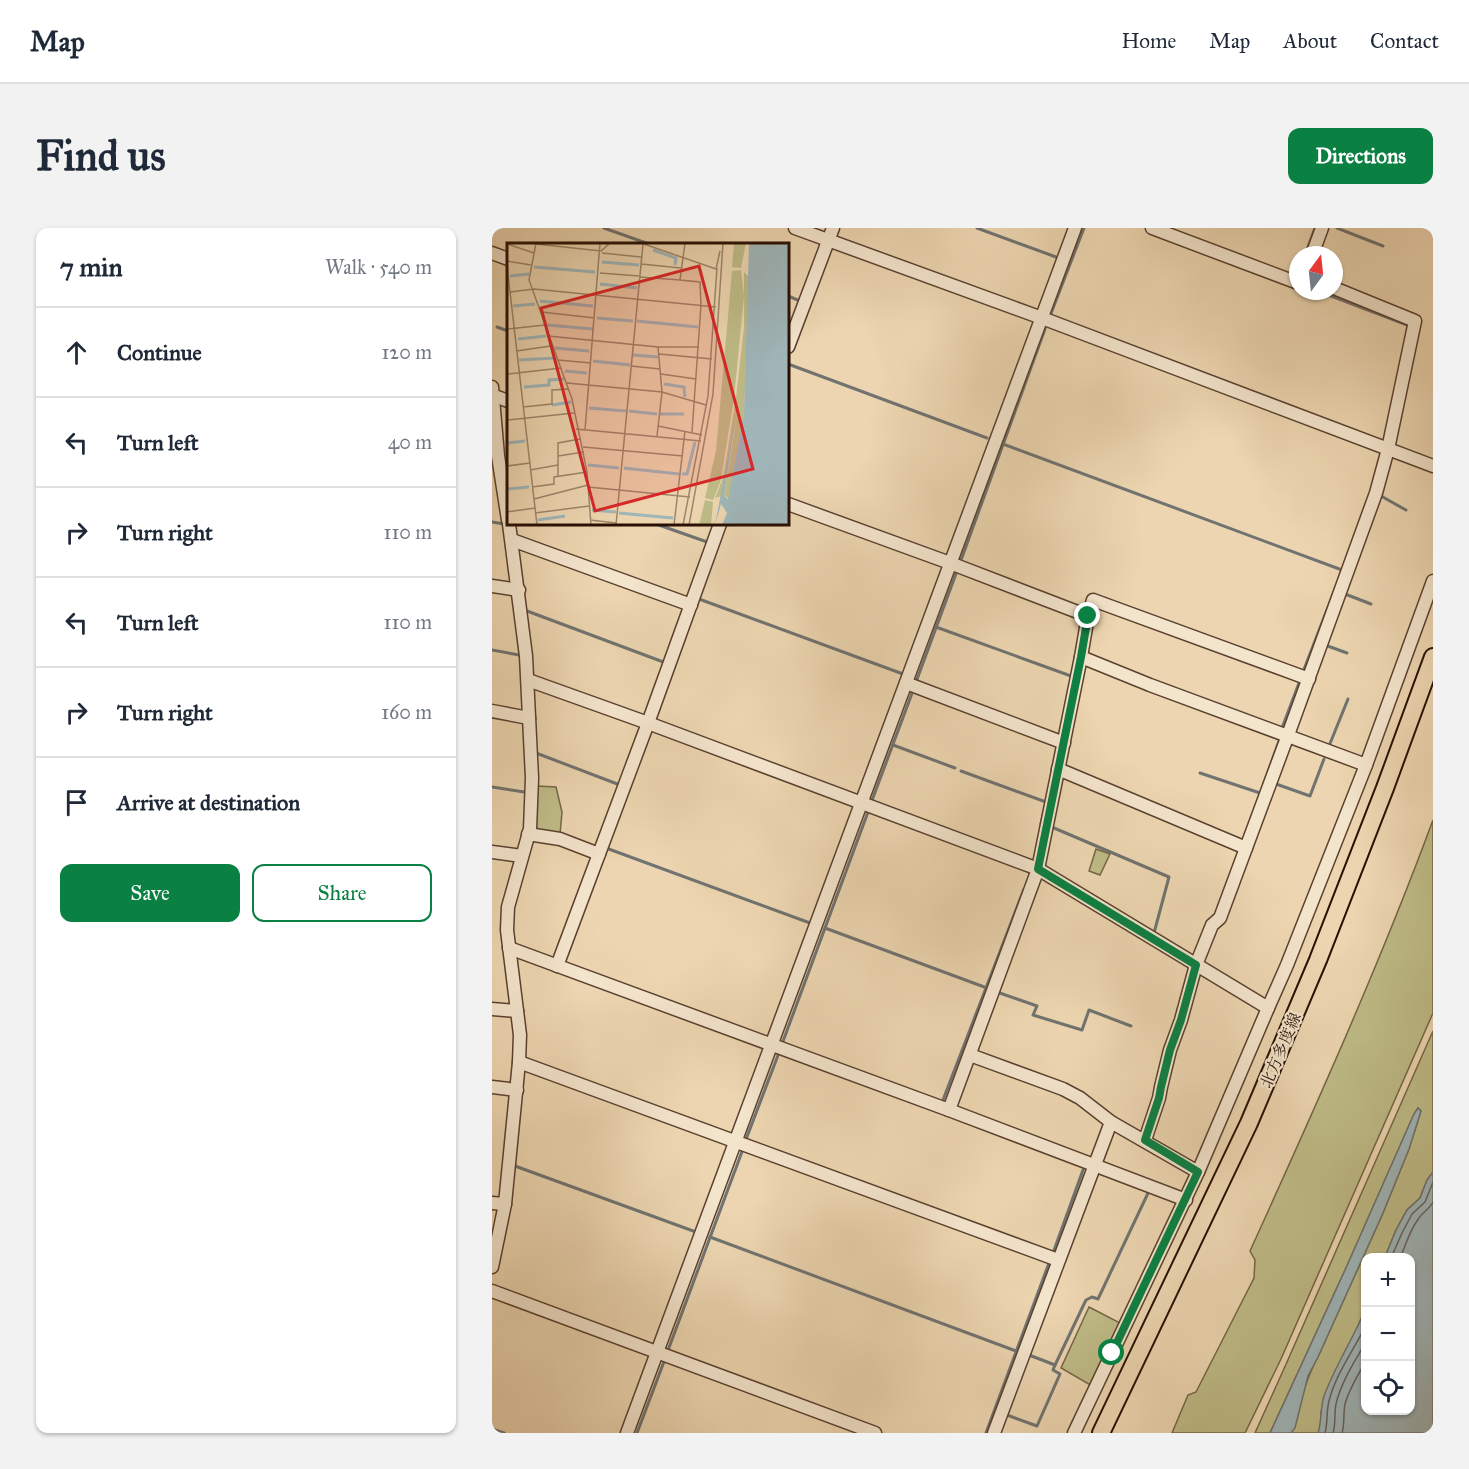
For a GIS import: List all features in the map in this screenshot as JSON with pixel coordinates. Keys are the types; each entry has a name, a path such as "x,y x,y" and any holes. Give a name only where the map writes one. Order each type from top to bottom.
{"main road":[{"name":"北方多度線","path":"1101,1433 1249,1123 1318,960 1433,657"}],"street":[{"path":"795,228 1042,318 1433,466"},
{"path":"789,344 833,228"},
{"path":"627,1433 664,1355 778,1047 861,803 911,685 950,563 1075,228"},
{"path":"1152,228 1289,280"},
{"path":"1315,246 1322,228"},
{"path":"492,253 507,259"},
{"path":"1145,1140 1196,965 1212,925 1220,918 1309,679 1376,493 1388,449 1415,321 1343,292"},
{"path":"492,387 495,456 507,513"},
{"path":"492,395 507,401"},
{"path":"789,504 1088,616"},
{"path":"492,1267 498,1204 517,1090 519,1062 520,1035 507,930 508,907 528,834 532,778 528,680 510,525"},
{"path":"557,966 720,525"},
{"path":"512,540 691,604"},
{"path":"1074,1433 1198,1172 1287,965 1366,765 1433,581"},
{"path":"492,586 519,590"},
{"path":"949,1110 1038,869 1093,600 1309,679"},
{"path":"1081,657 1366,765"},
{"path":"528,680 1038,869 1268,1008"},
{"path":"911,685 1064,743"},
{"path":"492,711 530,718"},
{"path":"1058,769 1246,848"},
{"path":"528,834 560,839 599,854"},
{"path":"492,852 522,856"},
{"path":"509,948 949,1110 1185,1200"},
{"path":"492,1009 517,1011"},
{"path":"970,1055 1063,1089 1080,1098 1111,1122 1198,1172"},
{"path":"519,1062 1058,1260"},
{"path":"492,1087 517,1090"},
{"path":"994,1433 1111,1122"},
{"path":"492,1291 875,1433"}],"shaded area":[{"path":"537,786 556,787 562,812 560,834 535,832"},
{"path":"1433,820 1433,1013 1281,1359 1245,1433 1172,1433 1188,1395 1196,1392 1254,1278 1255,1260 1250,1251 1369,983"},
{"path":"1096,849 1110,854 1100,875 1089,871"},
{"path":"1433,1031 1433,1172 1420,1198 1407,1210 1387,1253 1365,1253 1409,1149 1421,1111 1418,1108 1270,1433 1255,1433"},
{"path":"1361,1261 1361,1319 1321,1412 1322,1422 1319,1433 1291,1433 1296,1424 1309,1376"},
{"path":"1089,1307 1122,1324 1092,1386 1061,1368"}],"water":[{"path":"1418,1108 1421,1111 1409,1149 1383,1213 1365,1253 1361,1253 1361,1262 1308,1376 1295,1428 1291,1433 1270,1433 1346,1268"},
{"path":"1433,1172 1433,1433 1318,1433 1324,1396 1361,1318 1361,1415 1415,1415 1415,1253 1387,1253 1407,1210 1420,1198"}],"waterway":[{"path":"604,228 646,243"},
{"path":"977,228 1056,257"},
{"path":"1050,316 1084,228"},
{"path":"1308,246 1315,228"},
{"path":"1337,228 1383,246"},
{"path":"789,296 800,301"},
{"path":"1342,300 1410,327"},
{"path":"497,327 507,331"},
{"path":"960,563 1045,329"},
{"path":"789,364 987,438"},
{"path":"1003,444 1342,570"},
{"path":"1381,496 1406,510"},
{"path":"492,522 504,524"},
{"path":"659,525 709,544"},
{"path":"916,682 957,571"},
{"path":"1303,672 1335,589"},
{"path":"1345,594 1371,604"},
{"path":"699,599 903,674"},
{"path":"527,611 666,663"},
{"path":"936,627 1071,676"},
{"path":"1325,645 1347,653"},
{"path":"492,650 519,655"},
{"path":"1282,728 1299,683"},
{"path":"871,803 914,688"},
{"path":"1329,746 1348,699"},
{"path":"1263,786 1279,741"},
{"path":"893,745 955,768"},
{"path":"536,753 620,786"},
{"path":"1276,784 1310,796 1324,759"},
{"path":"961,771 1046,802 1041,824"},
{"path":"1200,773 1261,792"},
{"path":"492,787 524,792"},
{"path":"782,1044 868,812"},
{"path":"1054,828 1169,877 1154,933"},
{"path":"606,848 810,923"},
{"path":"943,1100 1024,889"},
{"path":"825,928 987,988"},
{"path":"997,992 1037,1006 1033,1015 1082,1030 1089,1010 1131,1026"},
{"path":"745,1142 780,1050"},
{"path":"667,1353 743,1149"},
{"path":"515,1166 696,1232"},
{"path":"1053,1253 1083,1170"},
{"path":"1029,1355 1055,1365 1086,1300 1092,1297 1098,1299 1149,1191"},
{"path":"710,1237 1016,1351"},
{"path":"986,1433 1049,1263"},
{"path":"637,1433 665,1359"},
{"path":"1007,1415 1037,1426 1060,1374 1053,1370 1055,1365"},
{"path":"492,1429 504,1433"}],"route":[{"path":"1088,616 1038,869 1196,965 1145,1140 1198,1172 1112,1353"}]}
